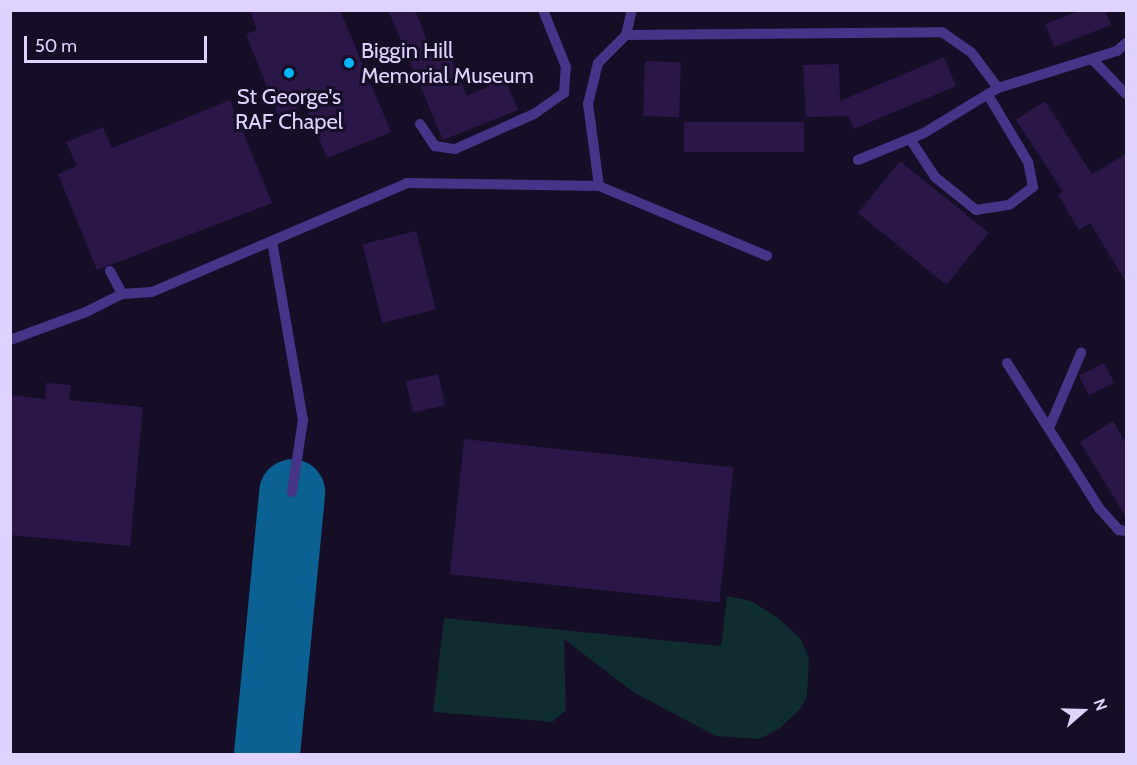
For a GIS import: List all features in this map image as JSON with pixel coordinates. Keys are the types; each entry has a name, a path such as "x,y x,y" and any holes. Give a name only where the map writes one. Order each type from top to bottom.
{"lane":[{"path":"420,124 435,146 455,149 534,114 564,93 566,67 543,10"},
{"path":"599,186 588,104 598,63 626,35 632,10"},
{"path":"626,35 942,32 971,52 998,88"},
{"path":"858,160 910,139 998,88 1117,51 1126,43"},
{"path":"1092,59 1126,94"},
{"path":"910,139 935,177 976,210 1009,205 1033,187 1028,162 988,94"},
{"path":"10,340 86,312 122,294 152,292 407,183 599,186 767,256"},
{"path":"272,241 303,420 292,492"},
{"path":"110,271 122,294"},
{"path":"1049,429 1080,353"},
{"path":"1007,363 1099,508 1119,530 1126,531"}],"green space":[{"path":"727,596 751,601 778,618 800,638 809,658 807,697 800,709 780,728 760,739 716,736 633,692 564,639 566,710 552,722 433,712 444,618 721,646"}],"building":[{"path":"250,10 340,10 391,132 327,158 305,105 278,115 246,34 257,30"},
{"path":"388,10 415,10 433,56 447,50 467,96 505,79 518,110 443,140"},
{"path":"1081,10 1105,10 1111,25 1054,47 1045,24"},
{"path":"944,57 956,86 854,129 848,116 806,117 803,65 839,64 840,101"},
{"path":"645,61 681,62 679,117 643,116"},
{"path":"230,100 272,203 97,270 58,174 77,166 66,142 103,127 112,148"},
{"path":"1045,101 1092,174 1126,154 1126,282 1090,223 1079,230 1058,195 1063,192 1016,120"},
{"path":"684,122 804,122 804,152 684,152"},
{"path":"900,161 989,233 946,285 858,213"},
{"path":"416,231 436,310 382,323 363,244"},
{"path":"1104,363 1114,383 1089,395 1079,376"},
{"path":"438,374 445,405 413,413 406,381"},
{"path":"46,383 71,385 69,400 143,407 130,546 10,535 10,395 45,399"},
{"path":"1113,421 1126,443 1126,517 1080,442"},
{"path":"464,439 734,467 719,603 450,574"}],"taxiway":[{"path":"267,754 292,492"}],"place":[{"name":"Biggin Hill Memorial Museum","path":"349,63"},
{"name":"St George's RAF Chapel","path":"289,73"}]}
